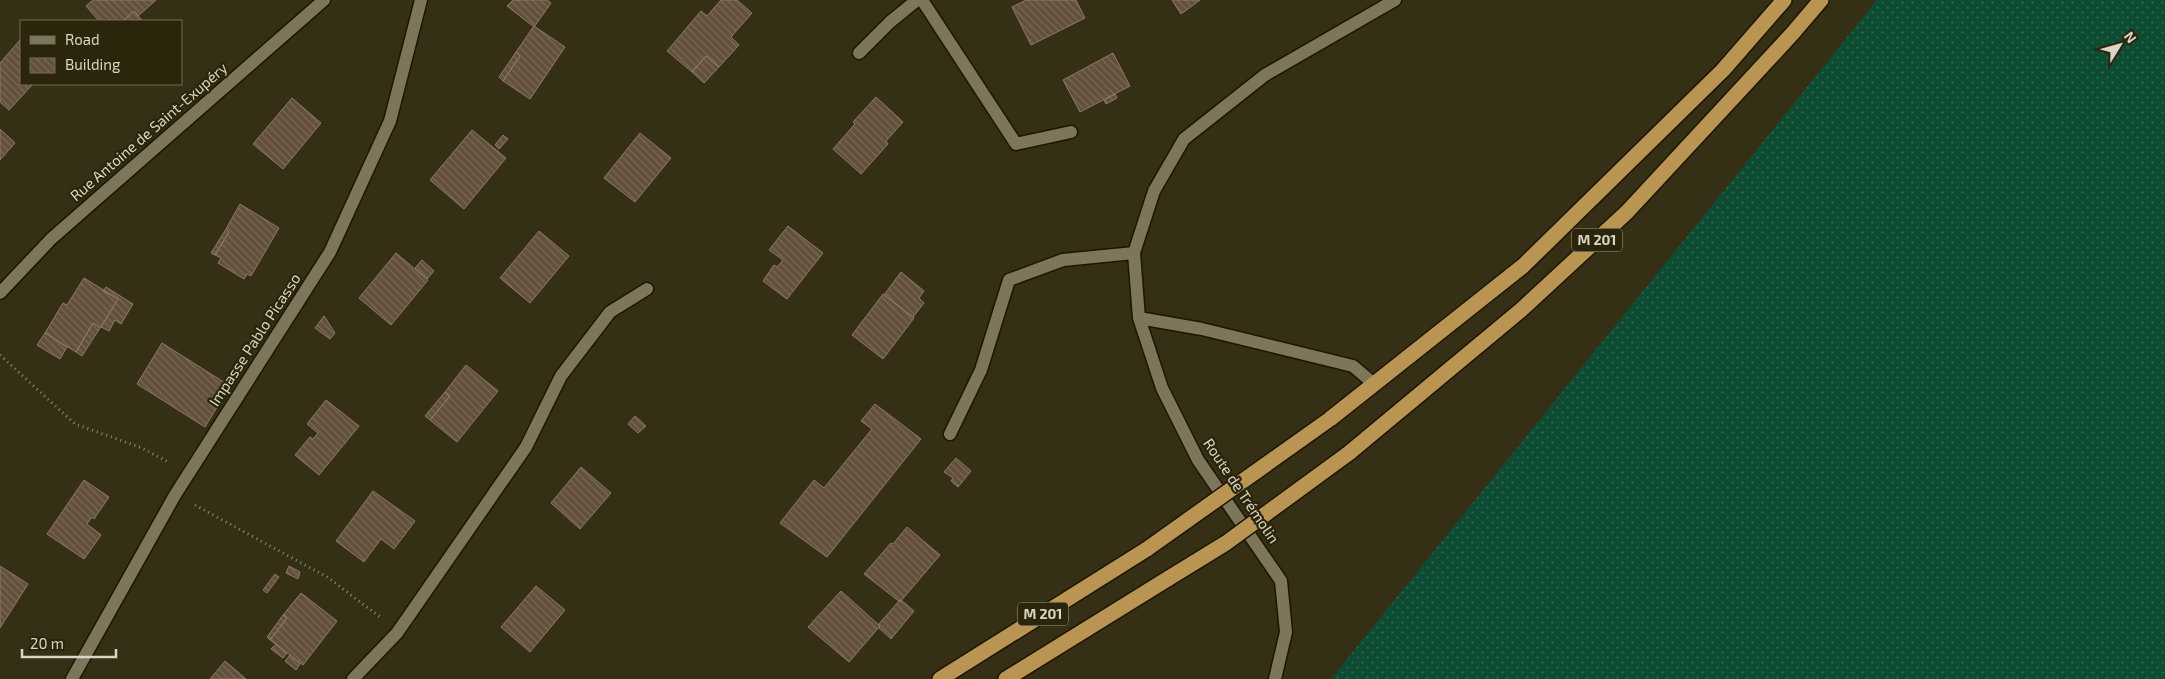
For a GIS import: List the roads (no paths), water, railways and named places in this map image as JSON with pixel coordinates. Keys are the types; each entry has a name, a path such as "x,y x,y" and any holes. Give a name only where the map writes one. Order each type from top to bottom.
{"highway":[{"name":"M 201","path":"940,679 1147,549 1330,419 1523,266 1723,70 1784,0"},
{"name":"M 201","path":"1006,679 1226,542 1349,453 1521,310 1627,212 1792,34 1821,0"}],"street":[{"name":"Rue Antoine de Saint-Exupéry","path":"0,293 51,239 324,0"},
{"name":"Impasse Pablo Picasso","path":"72,679 175,495 330,252 390,121 421,0"},
{"path":"859,53 890,22 917,0"},
{"path":"922,0 1016,144 1071,132"},
{"name":"Route de Trémolin","path":"1274,679 1286,632 1281,581 1198,460 1162,388 1139,318 1134,253 1154,191 1184,139 1265,75 1395,0"},
{"path":"950,434 981,370 1009,280 1063,260 1134,253"},
{"path":"353,679 397,633 526,447 561,376 610,312 647,289"},
{"path":"1139,318 1202,329 1353,366 1374,384"}]}
